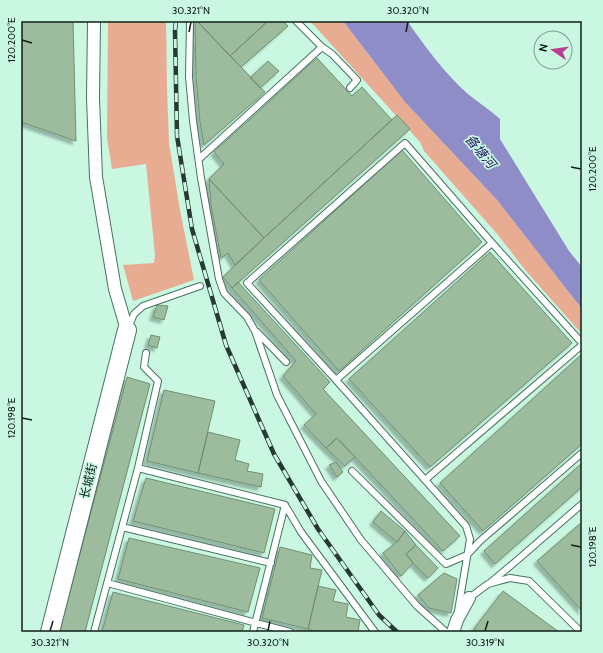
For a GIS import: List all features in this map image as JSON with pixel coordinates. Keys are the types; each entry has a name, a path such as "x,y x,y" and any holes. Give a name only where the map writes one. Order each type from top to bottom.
{"street":[{"path":"94,21 93,98 96,177 115,289 127,330"},
{"name":"长城街","path":"50,632 127,330"},
{"path":"453,632 457,620 469,598"}],"lane":[{"path":"190,21 189,77 193,121 218,279 224,293 247,317 255,331 277,395 321,481 361,540 417,606 446,632"},
{"path":"296,21 322,47 332,54 357,80 350,88"},
{"path":"199,159 322,47"},
{"path":"425,480 582,344 405,143 247,283 466,526 470,539 457,620"},
{"path":"336,380 492,243"},
{"path":"127,330 134,314 143,306 200,286"},
{"path":"255,331 286,362"},
{"path":"94,632 138,468 158,381 144,367 146,353"},
{"path":"352,471 446,564 467,555 480,541 582,453"},
{"path":"138,468 285,505 301,532 375,632"},
{"path":"469,598 515,562 582,504"},
{"path":"253,632 285,505"},
{"path":"122,527 270,563"},
{"path":"488,584 510,578 529,581 581,632"},
{"path":"107,583 290,632"}],"shaded area":[{"path":"108,21 166,21 169,143 180,210 194,280 133,301 123,265 154,263 155,255 146,164 112,169 107,138"},
{"path":"310,21 343,21 405,102 497,200 582,309 582,334 526,271 498,235 424,151 420,142"}],"water":[{"name":"备塘河","path":"343,21 407,21 428,50 452,78 468,94 500,119 500,139 569,251 582,267 582,309 497,200 405,102"}],"building":[{"path":"21,21 73,21 76,141 21,122"},
{"path":"195,21 197,21 265,92 204,145 200,122 196,76"},
{"path":"197,21 268,21 230,56"},
{"path":"268,21 283,21 288,26 241,67 230,56"},
{"path":"317,58 352,96 362,87 392,120 264,238 209,179 224,164 214,152"},
{"path":"268,61 279,71 260,88 250,78"},
{"path":"397,115 410,129 232,288 223,277"},
{"path":"402,150 482,242 339,371 259,280"},
{"path":"209,179 264,238 235,265 228,253 221,258 211,205"},
{"path":"490,252 572,343 430,467 349,379"},
{"path":"238,282 330,382 323,389 460,536 443,551 337,438 326,448 304,425 316,414 283,376 296,361 232,288"},
{"path":"157,305 168,306 164,320 153,317"},
{"path":"151,335 160,337 157,348 148,345"},
{"path":"582,354 582,444 483,531 440,483"},
{"path":"127,377 150,384 85,632 59,632"},
{"path":"164,390 215,401 198,473 147,461"},
{"path":"208,432 240,440 235,460 249,464 247,471 263,474 261,487 198,473"},
{"path":"337,438 355,457 345,466 326,448"},
{"path":"336,462 343,472 337,477 329,465"},
{"path":"582,463 582,487 495,564 484,551"},
{"path":"146,478 275,509 264,553 133,521"},
{"path":"381,511 405,531 397,542 373,522"},
{"path":"582,522 582,611 537,561"},
{"path":"405,531 416,545 406,554 413,563 401,576 383,553 397,542"},
{"path":"129,538 260,568 248,612 118,579"},
{"path":"416,545 438,568 428,578 406,554"},
{"path":"280,547 312,555 310,568 322,570 308,629 262,618"},
{"path":"444,573 457,579 451,613 429,608 418,595"},
{"path":"318,586 336,590 333,601 348,604 346,617 360,620 358,632 318,632 308,629"},
{"path":"503,591 559,632 478,632 474,629"},
{"path":"113,592 244,625 242,632 102,632"}],"railway":[{"path":"176,21 177,136 192,229 226,345 274,454 318,529 379,615 397,632"}]}
